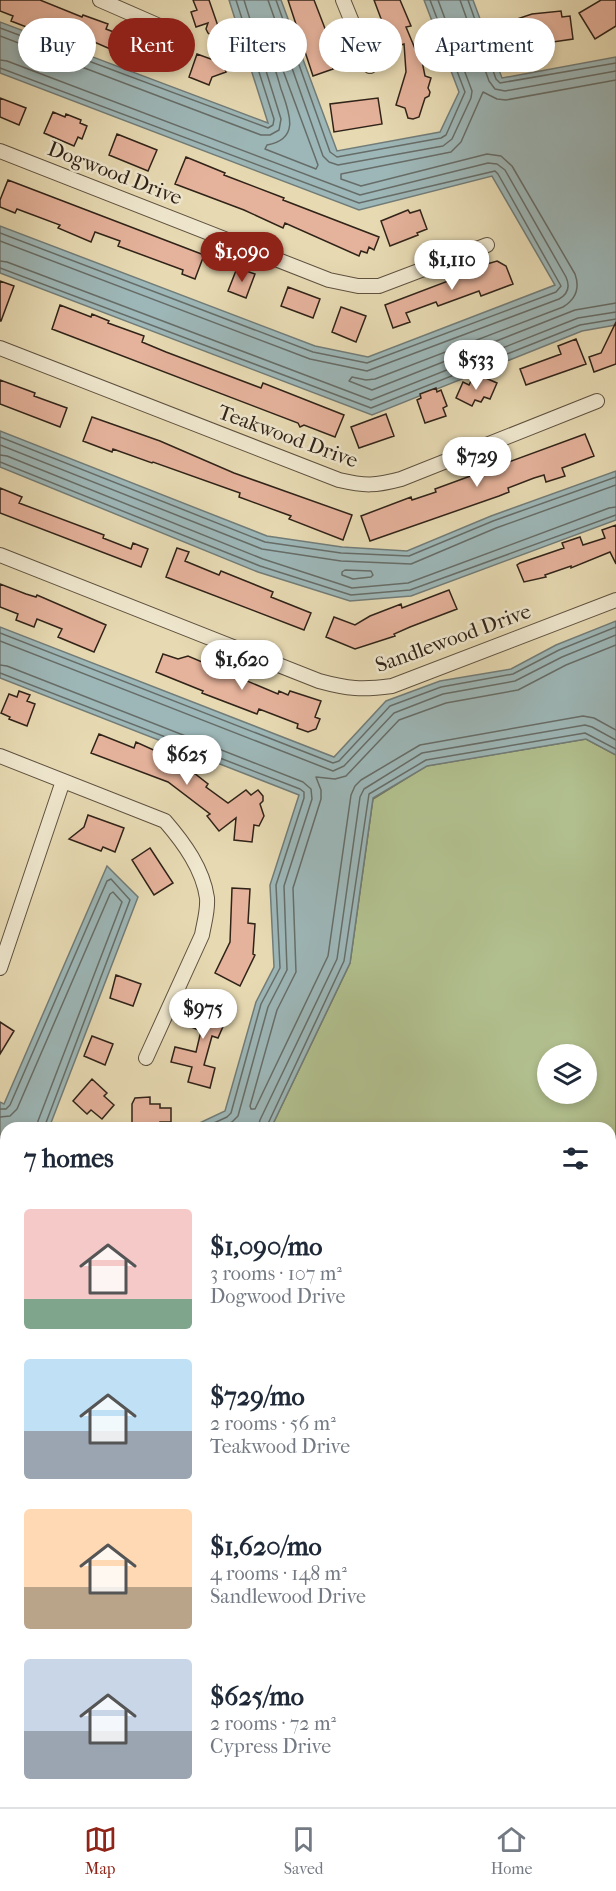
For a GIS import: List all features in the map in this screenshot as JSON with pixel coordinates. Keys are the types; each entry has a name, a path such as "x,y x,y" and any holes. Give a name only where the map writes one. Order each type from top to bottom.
{"street":[{"path":"100,0 141,18"},
{"path":"343,0 350,18"},
{"name":"Dogwood Drive","path":"0,151 329,280 358,286 379,286 487,245"},
{"name":"Teakwood Drive","path":"0,348 339,480 358,484 377,485 401,479 597,401"},
{"name":"Sandlewood Drive","path":"0,555 319,681 346,689 392,686 616,600"},
{"path":"0,756 165,821 181,840 195,863 207,899 206,916 201,935 146,1058"},
{"path":"0,968 63,781"}],"green space":[{"path":"586,739 616,755 616,1122 274,1122 350,963 373,799 426,766"}],"water":[{"path":"229,0 281,0 288,18 235,18"},
{"path":"424,0 473,0 480,18 431,18"},
{"path":"0,22 18,29 18,72 96,72 96,58 108,63 108,72 133,72 268,123 252,72 307,72 307,70 337,151 440,132 459,92 451,72 500,72 502,78 535,72 555,72 555,68 616,57 616,325 582,331 372,415 0,273 0,226 315,346 368,357 555,285 492,176 359,210 0,73"},
{"path":"0,431 267,536 342,547 407,551 491,516 616,471 616,520 411,596 350,601 258,572 0,467"},
{"path":"616,621 616,755 586,739 427,766 373,798 350,963 274,1122 202,1122 225,1111 256,1002 274,967 270,885 299,795 0,678 0,627 334,757 386,701 440,681 511,669 556,645"},
{"path":"107,866 138,897 51,1122 0,1122 0,1102 4,1104"}],"building":[{"path":"0,0 40,0 82,17 83,15 91,18 18,18 18,24 11,21 13,16 0,11"},
{"path":"193,0 209,0 215,18 207,18 207,23 196,27 195,18 191,12 197,10"},
{"path":"288,0 314,0 321,18 319,18 319,72 324,72 313,76 307,58 307,18 294,18"},
{"path":"374,0 400,0 411,26 406,27 414,46 414,72 424,72 425,76 431,78 428,88 429,96 425,98 419,117 408,118 405,108 396,105 406,72 404,44 402,45 402,18 381,18"},
{"path":"601,0 616,0 616,26 595,39 579,13"},
{"path":"561,11 562,17 570,16 573,39 555,42 555,18 520,18 532,14"},
{"path":"96,20 108,24 106,29 108,30 108,48 96,43"},
{"path":"197,54 207,58 207,72 226,72 212,77 209,85 189,77 191,72 195,72"},
{"path":"0,98 26,108 19,125 0,117"},
{"path":"378,98 382,124 334,132 330,104"},
{"path":"53,112 81,120 80,123 87,126 82,139 78,137 74,146 44,133"},
{"path":"117,134 157,150 148,171 109,155"},
{"path":"186,157 225,173 224,175 284,198 283,200 379,237 374,250 369,247 367,253 361,251 359,256 285,223 283,228 244,210 175,184"},
{"path":"8,180 204,255 195,279 182,274 183,270 118,246 120,241 95,232 91,242 58,228 60,225 17,209 15,213 0,207 0,200"},
{"path":"408,210 410,213 420,210 427,229 390,246 381,221"},
{"path":"497,261 506,266 513,284 481,296 479,291 438,306 436,302 406,313 410,322 393,328 385,305 472,272 470,269"},
{"path":"237,268 255,274 246,298 228,291"},
{"path":"0,281 14,286 1,321 0,321"},
{"path":"288,287 320,299 313,318 281,306"},
{"path":"60,305 91,317 92,314 109,321 108,323 144,336 142,342 166,352 261,388 263,383 344,415 335,437 304,425 300,427 298,423 52,329"},
{"path":"341,307 366,316 356,342 332,332"},
{"path":"616,322 616,364 594,372 589,357 601,353"},
{"path":"576,339 586,364 526,385 520,369 561,354 558,346"},
{"path":"481,376 497,383 490,399 484,397 481,402 475,400 472,406 456,398 463,382 469,385 472,379 478,381"},
{"path":"0,380 67,408 60,427 0,404"},
{"path":"436,388 437,392 441,390 447,406 443,408 446,416 425,423 417,400 421,398 420,394"},
{"path":"386,414 394,436 359,448 351,427"},
{"path":"92,417 160,441 234,473 352,515 343,540 289,519 291,516 239,497 240,493 153,462 113,449 112,452 83,441"},
{"path":"585,434 594,456 562,468 565,476 546,482 544,475 534,478 508,488 509,492 499,496 370,541 361,516 411,497 412,500 436,492 435,489"},
{"path":"0,488 22,497 19,503 104,535 103,538 131,549 133,543 148,549 141,567 0,513"},
{"path":"616,525 616,564 610,552 571,568 571,566 545,575 546,577 524,582 517,565 520,563 564,548 562,543 580,537 583,545 605,538 602,530"},
{"path":"177,548 189,552 185,561 219,575 221,571 273,592 271,597 311,613 304,630 166,577"},
{"path":"0,584 36,597 37,595 106,625 94,652 58,637 62,629 37,619 34,627 16,620 18,614 0,607"},
{"path":"449,590 457,609 410,627 394,634 395,636 355,649 326,637 334,617 355,625 370,616 401,604 402,608"},
{"path":"163,654 178,659 188,656 278,694 279,691 288,695 290,691 321,701 315,717 320,719 316,729 308,732 297,728 298,724 259,709 257,714 156,672"},
{"path":"19,691 30,695 27,701 35,704 27,726 1,713 9,694 17,697"},
{"path":"99,734 134,748 136,742 180,762 208,784 206,787 228,803 246,790 251,795 258,790 263,796 260,804 264,816 259,826 254,825 252,842 234,840 236,818 219,831 207,816 210,814 168,782 91,753"},
{"path":"88,815 124,828 115,852 103,847 101,851 69,839 84,827"},
{"path":"150,848 173,883 154,895 132,860"},
{"path":"232,888 250,889 248,923 255,924 253,954 255,955 240,986 215,973 230,942"},
{"path":"116,975 141,984 133,1006 110,998"},
{"path":"202,995 231,1008 218,1038 212,1036 204,1065 215,1068 210,1088 188,1082 192,1067 171,1062 175,1047 196,1052 201,1031 189,1026"},
{"path":"0,1022 14,1031 0,1054"},
{"path":"92,1036 113,1044 105,1065 84,1056"},
{"path":"92,1079 107,1093 104,1096 114,1105 102,1119 91,1110 87,1114 73,1101"},
{"path":"150,1097 150,1104 160,1104 160,1108 171,1108 171,1122 132,1122 132,1104 135,1098"}]}
